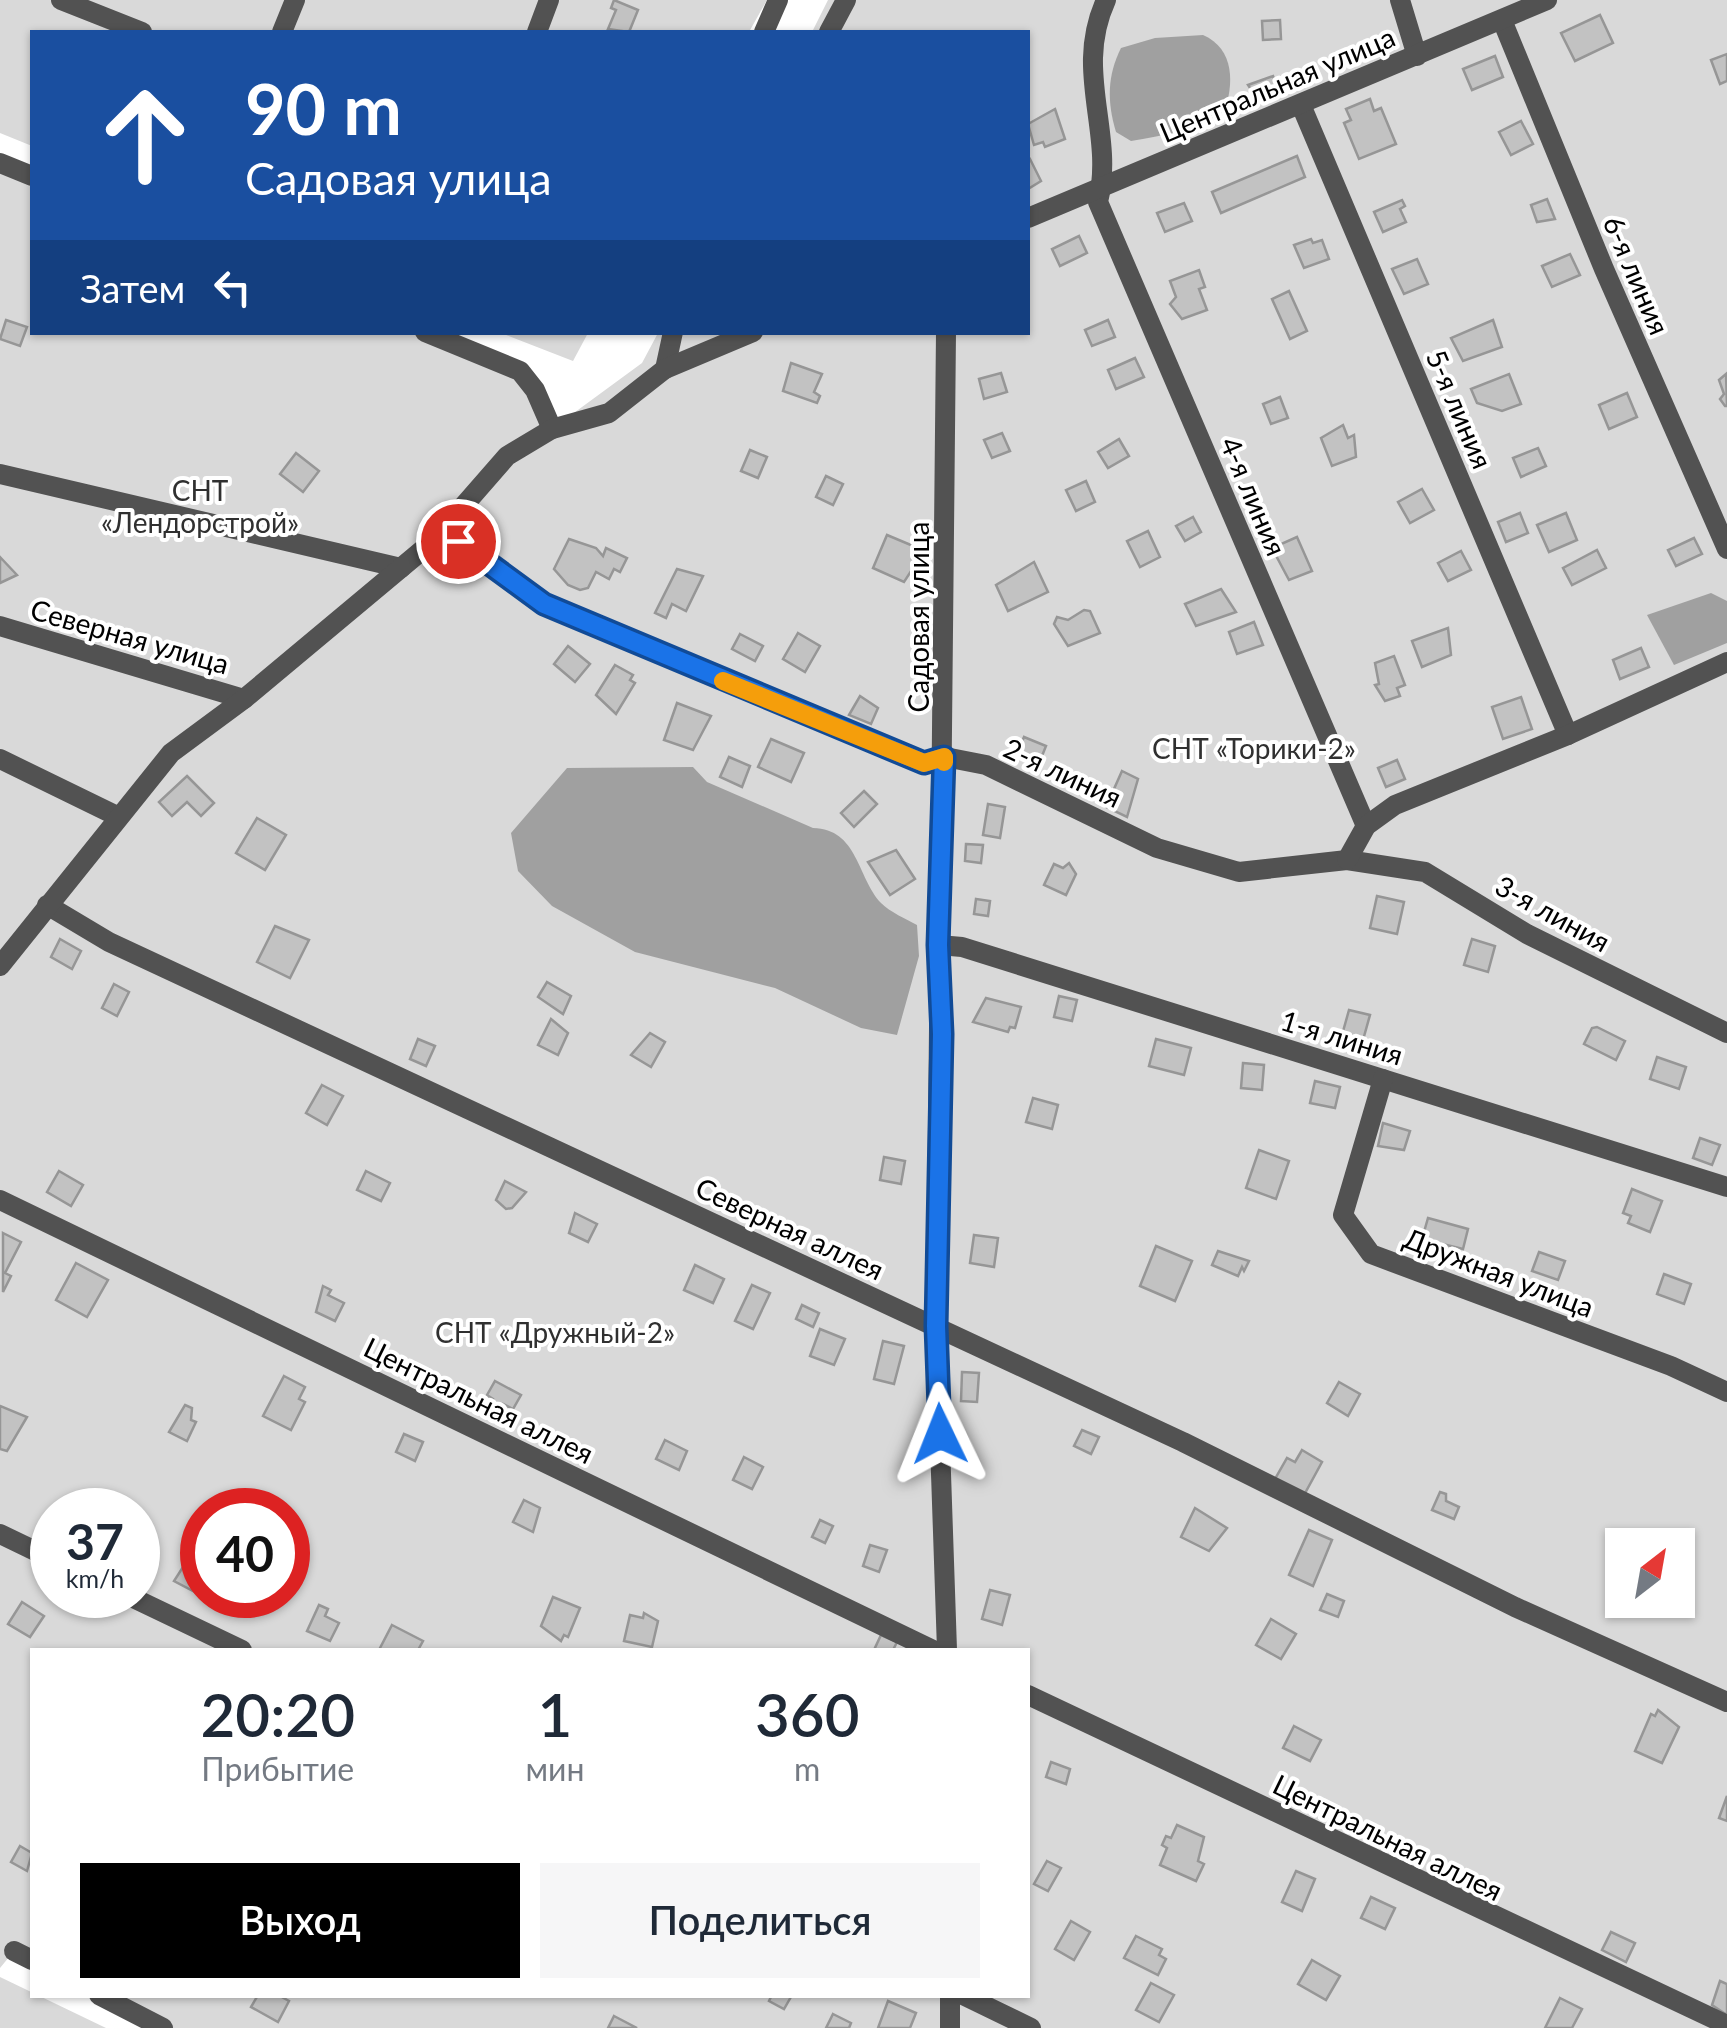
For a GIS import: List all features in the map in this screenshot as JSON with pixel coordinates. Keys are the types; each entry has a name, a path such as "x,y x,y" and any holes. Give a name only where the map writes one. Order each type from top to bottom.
{"street":[{"path":"61,0 137,30"},
{"path":"283,30 295,0"},
{"path":"538,30 549,0"},
{"path":"765,30 778,0"},
{"path":"831,30 846,0"},
{"name":"4-я линия","path":"1106,0 1093,41 1090,75 1104,164 1098,202 1366,826"},
{"path":"1400,0 1417,56"},
{"name":"Центральная улица","path":"1030,217 1547,0"},
{"name":"6-я линия","path":"1502,20 1604,269 1727,549"},
{"name":"5-я линия","path":"1301,105 1568,735"},
{"path":"0,163 30,175"},
{"path":"432,335 520,370 535,390 552,429"},
{"path":"665,368 672,335"},
{"path":"0,966 170,753 244,699 448,528 507,456 552,429 609,413 665,368 745,335"},
{"name":"Садовая улица","path":"946,335 944,757 938,945 942,1034 936,1326 947,1648"},
{"path":"0,474 401,568"},
{"name":"2-я линия","path":"448,528 461,545 544,604 924,763 944,757 986,765 1157,848 1238,872 1347,860"},
{"name":"Северная улица","path":"0,626 244,699"},
{"path":"1347,860 1366,826 1395,805 1568,735 1727,662"},
{"path":"0,760 117,816"},
{"name":"3-я линия","path":"1347,860 1425,872 1528,934 1727,1033"},
{"name":"Северная аллея","path":"47,906 109,942 1201,1450 1515,1607 1727,1702"},
{"name":"1-я линия","path":"938,945 962,948 1727,1187"},
{"name":"Дружная улица","path":"1383,1079 1343,1215 1371,1254 1671,1366 1727,1392"},
{"name":"Центральная аллея","path":"0,1200 929,1648"},
{"path":"0,1534 30,1548"},
{"path":"160,1611 238,1648"},
{"name":"Центральная аллея","path":"1030,1696 1727,2025"},
{"path":"105,1998 163,2028"},
{"path":"950,1998 950,2028"},
{"path":"968,1998 1031,2028"}],"green space":[{"path":"0,0 767,0 750,30 30,30 30,145 0,133"},
{"path":"828,0 1727,0 1727,2028 163,2028 105,1998 1030,1998 1030,1648 30,1648 30,1959 14,1951 0,1968 0,163 30,175 30,335 430,335 520,371 552,429 642,363 657,335 1030,335 1030,30 813,30"},
{"path":"506,335 587,335 573,361"},
{"path":"0,1977 30,1991 30,1998 44,1998 106,2028 0,2028"}],"shaded area":[{"path":"1203,35 1221,49 1229,68 1224,113 1191,128 1143,139 1131,141 1116,132 1110,89 1121,48 1155,38"},
{"path":"1711,593 1727,601 1727,643 1674,665 1647,615"},
{"path":"693,767 707,782 839,836 881,903 917,925 919,956 897,1035 861,1028 775,988 635,952 552,906 518,871 511,833 567,768"}],"building":[{"path":"614,0 638,10 630,30 608,29 616,10 611,8"},
{"path":"1600,15 1613,43 1575,61 1561,33"},
{"path":"1280,20 1281,39 1263,40 1262,21"},
{"path":"1727,54 1727,81 1720,84 1711,60"},
{"path":"1495,56 1503,77 1472,90 1463,69"},
{"path":"1273,76 1280,96 1260,103 1248,85"},
{"path":"1370,99 1374,111 1381,108 1396,144 1359,159 1344,123 1351,120 1346,109"},
{"path":"1055,109 1065,139 1045,147 1043,142 1034,145 1030,123"},
{"path":"1521,121 1533,144 1511,155 1499,132"},
{"path":"1297,156 1305,177 1221,213 1212,192"},
{"path":"1030,159 1041,181 1030,188"},
{"path":"1547,199 1555,219 1537,222 1531,205"},
{"path":"1402,200 1405,206 1400,209 1406,222 1383,232 1374,212"},
{"path":"1184,203 1192,221 1165,232 1157,213"},
{"path":"1079,236 1087,253 1060,266 1052,249"},
{"path":"1311,239 1313,243 1322,240 1329,259 1304,268 1294,245"},
{"path":"1570,254 1580,275 1552,287 1542,266"},
{"path":"1417,259 1428,284 1404,294 1392,269"},
{"path":"1199,270 1205,287 1199,289 1207,310 1182,319 1170,304 1176,297 1170,281"},
{"path":"1289,291 1307,331 1290,339 1272,299"},
{"path":"6,320 27,327 20,346 0,339"},
{"path":"1108,320 1115,337 1092,346 1085,330"},
{"path":"1493,320 1502,347 1463,361 1451,338"},
{"path":"1135,358 1144,377 1116,389 1108,370"},
{"path":"791,363 822,374 814,392 820,396 817,403 783,391"},
{"path":"1001,373 1007,392 984,399 979,379"},
{"path":"1509,374 1521,404 1502,411 1477,403 1471,389"},
{"path":"1726,374 1725,406 1720,399 1724,394 1719,380"},
{"path":"1627,393 1637,417 1609,429 1599,405"},
{"path":"1280,397 1288,418 1271,424 1263,404"},
{"path":"1343,425 1348,438 1354,435 1356,457 1332,466 1321,438"},
{"path":"1002,433 1010,451 992,458 984,440"},
{"path":"1119,439 1129,456 1108,468 1098,452"},
{"path":"1538,448 1546,466 1521,477 1513,458"},
{"path":"750,450 767,457 758,478 741,471"},
{"path":"296,453 319,471 303,492 280,474"},
{"path":"826,476 843,484 833,505 816,497"},
{"path":"1086,481 1095,502 1076,511 1066,490"},
{"path":"1422,489 1434,510 1410,523 1398,502"},
{"path":"1520,513 1528,533 1506,542 1498,522"},
{"path":"1566,513 1577,540 1549,552 1537,525"},
{"path":"1193,517 1201,532 1185,541 1176,526"},
{"path":"1148,531 1160,557 1140,567 1127,541"},
{"path":"887,535 918,548 913,560 917,562 904,582 873,568"},
{"path":"1297,537 1312,571 1289,580 1272,548"},
{"path":"1694,538 1702,554 1676,566 1668,550"},
{"path":"569,539 596,548 603,556 606,548 627,558 620,572 614,569 609,579 596,572 588,588 580,590 568,585 554,569"},
{"path":"1597,550 1606,568 1572,585 1563,568"},
{"path":"1461,551 1471,570 1448,581 1438,563"},
{"path":"0,557 17,575 0,583"},
{"path":"1034,562 1048,592 1008,611 996,585"},
{"path":"677,569 703,576 686,611 672,604 666,618 655,613"},
{"path":"1221,589 1236,612 1196,626 1185,604"},
{"path":"1084,610 1090,611 1100,633 1068,646 1054,624 1057,617 1068,620"},
{"path":"1254,622 1263,645 1237,654 1229,632"},
{"path":"1448,628 1451,655 1422,667 1412,641"},
{"path":"798,633 820,646 805,672 783,659"},
{"path":"740,634 763,646 755,661 732,649"},
{"path":"568,646 590,664 575,682 554,664"},
{"path":"1641,648 1649,667 1620,679 1613,660"},
{"path":"1394,656 1405,685 1397,688 1400,696 1385,701 1375,685 1379,684 1375,663"},
{"path":"615,665 633,675 630,680 635,683 616,714 596,695"},
{"path":"860,696 878,708 871,724 849,715"},
{"path":"1521,697 1532,729 1503,739 1492,707"},
{"path":"677,703 711,716 693,750 664,740"},
{"path":"1024,737 1046,746 1038,766 1016,756"},
{"path":"771,739 804,753 791,782 758,767"},
{"path":"729,757 750,766 742,787 720,777"},
{"path":"1397,760 1405,779 1386,787 1378,768"},
{"path":"1122,771 1138,779 1127,817 1106,807"},
{"path":"187,776 214,803 201,816 187,802 172,816 159,802"},
{"path":"864,791 877,804 854,827 841,813"},
{"path":"988,804 1005,807 1000,838 983,835"},
{"path":"257,818 286,835 265,870 236,853"},
{"path":"966,844 983,845 981,863 965,861"},
{"path":"896,850 915,879 890,895 868,862"},
{"path":"1069,863 1076,874 1066,895 1044,885 1054,864 1063,868"},
{"path":"1377,896 1404,902 1397,934 1370,928"},
{"path":"976,899 990,901 988,916 974,914"},
{"path":"275,926 309,940 290,978 257,962"},
{"path":"60,939 81,951 72,969 51,957"},
{"path":"1472,939 1495,946 1488,972 1464,965"},
{"path":"547,982 571,996 563,1014 538,997"},
{"path":"114,984 129,992 117,1016 102,1008"},
{"path":"1059,996 1077,1000 1072,1021 1054,1017"},
{"path":"986,998 1021,1007 1015,1028 1010,1027 1008,1032 973,1022"},
{"path":"1349,1010 1370,1015 1363,1040 1342,1035"},
{"path":"551,1019 568,1033 558,1055 538,1045"},
{"path":"1592,1028 1625,1041 1616,1060 1584,1044"},
{"path":"650,1033 665,1042 651,1067 631,1055"},
{"path":"418,1039 435,1046 426,1066 410,1059"},
{"path":"1156,1039 1191,1048 1184,1075 1149,1066"},
{"path":"1657,1057 1686,1067 1679,1089 1650,1079"},
{"path":"1243,1063 1264,1065 1262,1090 1241,1088"},
{"path":"1315,1081 1340,1087 1335,1108 1310,1103"},
{"path":"322,1085 343,1096 327,1125 306,1113"},
{"path":"1033,1098 1058,1105 1052,1129 1026,1122"},
{"path":"1383,1123 1410,1131 1404,1150 1378,1146"},
{"path":"1700,1138 1720,1145 1712,1165 1693,1158"},
{"path":"1259,1150 1289,1161 1276,1199 1246,1188"},
{"path":"884,1157 905,1161 901,1184 880,1180"},
{"path":"59,1171 83,1185 71,1206 47,1192"},
{"path":"366,1171 390,1183 381,1201 357,1190"},
{"path":"505,1181 526,1192 512,1208 506,1209 496,1200"},
{"path":"1632,1189 1662,1201 1650,1232 1628,1223 1631,1216 1623,1213"},
{"path":"575,1213 597,1224 588,1242 569,1233"},
{"path":"1428,1218 1468,1229 1463,1249 1422,1239"},
{"path":"3,1233 21,1242 5,1273 11,1276 3,1292"},
{"path":"974,1235 998,1238 994,1267 970,1263"},
{"path":"1156,1246 1192,1261 1175,1301 1140,1286"},
{"path":"1218,1251 1249,1261 1244,1271 1242,1267 1238,1276 1212,1265"},
{"path":"1539,1252 1565,1261 1558,1280 1532,1271"},
{"path":"76,1263 108,1280 87,1317 56,1300"},
{"path":"695,1265 724,1279 713,1303 684,1290"},
{"path":"1664,1274 1691,1284 1684,1304 1657,1294"},
{"path":"752,1285 770,1293 753,1329 735,1321"},
{"path":"323,1286 331,1290 328,1295 344,1303 335,1321 316,1312"},
{"path":"802,1305 819,1313 813,1327 796,1319"},
{"path":"820,1329 845,1339 834,1365 810,1356"},
{"path":"883,1341 904,1346 894,1384 874,1379"},
{"path":"962,1372 979,1373 977,1402 961,1401"},
{"path":"284,1376 305,1387 299,1399 305,1402 291,1430 263,1416"},
{"path":"495,1381 521,1395 513,1409 503,1404 499,1411 490,1406 493,1399 487,1395"},
{"path":"1339,1382 1360,1394 1348,1416 1327,1403"},
{"path":"185,1405 192,1408 191,1420 196,1422 187,1441 169,1432"},
{"path":"0,1406 27,1417 7,1451 0,1449"},
{"path":"1082,1430 1099,1437 1091,1454 1074,1446"},
{"path":"404,1434 423,1442 415,1461 396,1452"},
{"path":"665,1440 687,1451 679,1470 656,1459"},
{"path":"1302,1450 1322,1462 1304,1495 1275,1479 1287,1458 1295,1462"},
{"path":"744,1457 763,1467 752,1489 733,1480"},
{"path":"1440,1492 1446,1494 1446,1501 1459,1507 1454,1519 1432,1510"},
{"path":"524,1500 540,1508 533,1532 513,1522"},
{"path":"1195,1508 1227,1528 1209,1551 1181,1537"},
{"path":"820,1520 833,1526 825,1543 812,1537"},
{"path":"1309,1530 1332,1540 1313,1586 1289,1575"},
{"path":"870,1545 887,1550 879,1572 863,1566"},
{"path":"990,1590 1010,1595 1002,1625 982,1619"},
{"path":"1327,1594 1344,1601 1338,1617 1320,1610"},
{"path":"553,1597 580,1608 568,1637 564,1635 561,1641 541,1626"},
{"path":"22,1602 30,1607 30,1618 43,1618 30,1637 8,1624"},
{"path":"319,1605 328,1609 325,1616 339,1623 330,1641 307,1631"},
{"path":"644,1613 658,1621 652,1647 624,1641 630,1615 643,1618"},
{"path":"1271,1619 1296,1634 1281,1659 1256,1645"},
{"path":"392,1625 423,1641 419,1648 380,1648"},
{"path":"881,1635 897,1642 894,1648 875,1648"},
{"path":"1658,1710 1679,1727 1662,1763 1635,1751 1651,1714 1655,1716"},
{"path":"1294,1726 1321,1740 1310,1761 1283,1748"},
{"path":"1051,1762 1070,1769 1066,1784 1046,1777"},
{"path":"1727,1796 1727,1821 1719,1818"},
{"path":"1177,1825 1204,1837 1198,1861 1204,1864 1196,1881 1160,1865 1167,1848 1162,1845"},
{"path":"20,1846 30,1852 27,1871 11,1862"},
{"path":"1047,1861 1061,1868 1048,1891 1034,1884"},
{"path":"1296,1871 1315,1879 1302,1911 1282,1902"},
{"path":"1371,1897 1395,1908 1385,1929 1361,1918"},
{"path":"1071,1921 1090,1932 1074,1960 1055,1949"},
{"path":"1611,1932 1635,1943 1626,1962 1602,1950"},
{"path":"1136,1936 1162,1949 1159,1955 1166,1959 1158,1975 1124,1958"},
{"path":"1312,1960 1340,1976 1326,2000 1298,1984"},
{"path":"1720,1981 1727,1984 1727,2015 1712,2005"},
{"path":"1151,1983 1174,1995 1159,2022 1136,2010"},
{"path":"256,1998 289,2001 278,2022 251,2007"},
{"path":"770,1998 790,1998 784,2009 769,2001"},
{"path":"1560,1998 1582,2009 1572,2028 1545,2028"},
{"path":"888,2001 916,2013 910,2028 878,2028"},
{"path":"833,2014 851,2023 849,2028 826,2028"},
{"path":"614,2016 637,2028 608,2028"}],"slow traffic":[{"path":"723,681 924,763 944,757 944,762"}],"route":[{"path":"458,541 544,604 924,763 944,757 938,945 942,1034 936,1326 940,1434"}],"park label":[{"name":"СНТ «Лендорстрой»","path":"200,506"},
{"name":"СНТ «Торики-2»","path":"1254,748"},
{"name":"СНТ «Дружный-2»","path":"555,1332"}]}
